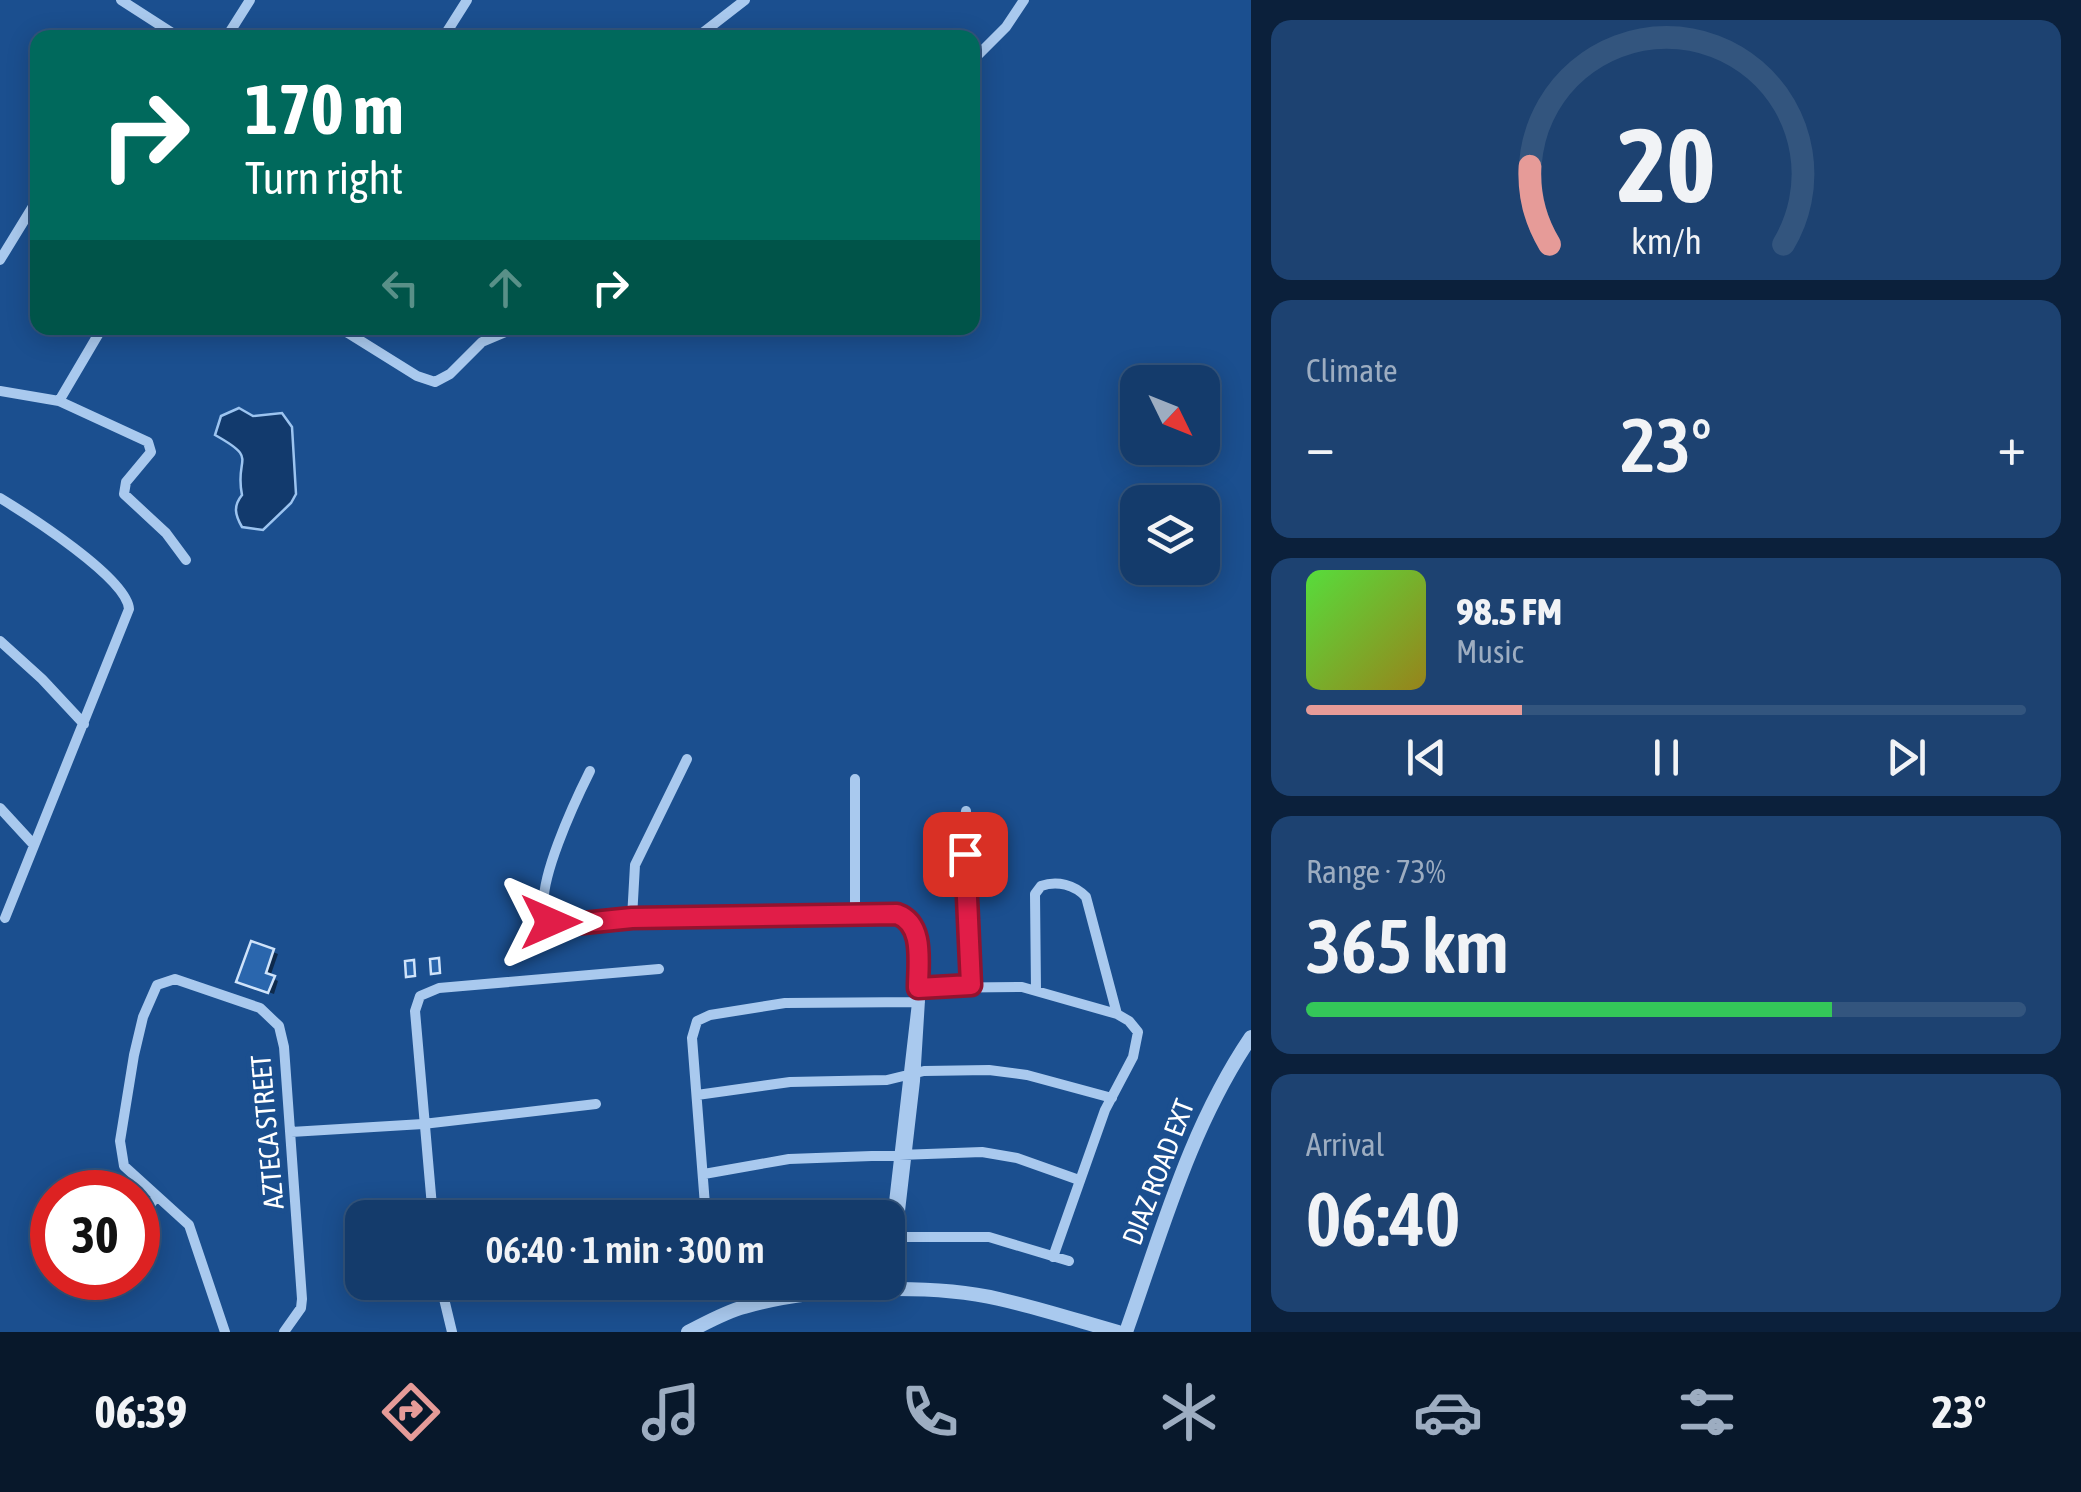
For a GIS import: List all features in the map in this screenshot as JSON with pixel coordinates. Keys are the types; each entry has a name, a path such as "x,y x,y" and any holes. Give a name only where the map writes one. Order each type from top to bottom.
{"street":[{"path":"121,0 168,30"},
{"path":"231,30 250,0"},
{"path":"448,30 467,0"},
{"path":"706,30 745,0"},
{"path":"980,53 1015,17 1024,0"},
{"path":"0,260 30,211"},
{"path":"59,401 98,335"},
{"path":"351,335 416,376 435,382 450,374 482,342 498,335"},
{"path":"0,391 59,401 148,442 150,452 126,482 124,494 166,534 186,560"},
{"path":"0,498 86,558 129,602 123,628 5,918"},
{"path":"0,641 84,724"},
{"path":"632,918 635,864 687,759"},
{"path":"590,771 554,855 544,898 544,913 551,922 564,925 632,918 897,914 912,924 917,942 918,996 896,1200"},
{"path":"855,779 855,914"},
{"path":"0,808 34,845"},
{"path":"966,811 971,985"},
{"path":"1036,990 1035,894 1041,886 1058,883 1086,897 1117,1014"},
{"path":"431,1200 417,1000 438,988 659,969"},
{"name":"AZTECA STREET","path":"128,1170 120,1158 120,1141 143,1017 152,992 164,981 175,979 260,1008 274,1018 284,1047 302,1299 301,1308 284,1332"},
{"path":"705,1200 692,1030 703,1016 806,1002 918,996 971,985 1036,990 1117,1014 1135,1027 1138,1038 1079,1180 1054,1257"},
{"name":"DIAZ ROAD EXT","path":"1126,1332 1190,1150 1227,1072 1251,1038"},
{"path":"697,1096 790,1082 1009,1071 1112,1098"},
{"path":"291,1132 424,1124 596,1104"},
{"path":"704,1174 788,1159 999,1154 1079,1180"},
{"name":"AZTECA STREET","path":"160,1199 194,1235 224,1332"},
{"path":"905,1237 989,1237 1069,1261"},
{"path":"905,1292 996,1298 1118,1332"},
{"path":"444,1300 452,1332"},
{"path":"688,1332 742,1307 775,1300"}],"water":[{"path":"239,408 253,416 282,413 292,427 296,494 263,530 242,527 236,511 242,495 241,455 215,435 221,416"}],"building":[{"path":"251,941 274,949 266,973 275,976 268,993 236,982"},
{"path":"439,958 440,973 431,974 430,959"},
{"path":"414,960 415,976 406,977 405,961"}],"route":[{"path":"551,922 564,925 632,918 897,914 909,920 916,932 918,988 971,985 965,854"}]}
